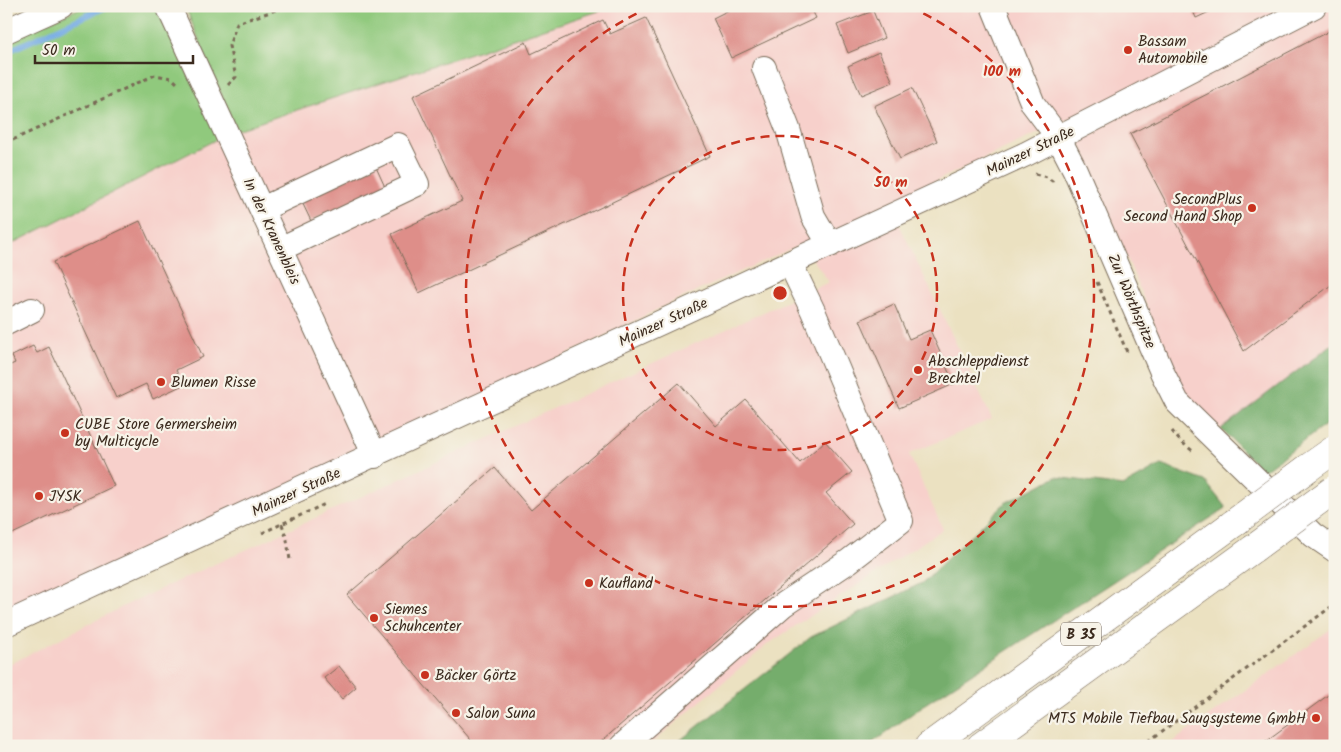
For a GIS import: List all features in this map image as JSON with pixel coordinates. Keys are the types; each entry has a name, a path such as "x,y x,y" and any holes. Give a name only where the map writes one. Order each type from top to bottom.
{"highway":[{"name":"B 35","path":"929,746 1335,449"},
{"name":"B 35","path":"981,746 1334,489"}],"street":[{"path":"6,31 61,6"},
{"name":"In der Kranenbleis","path":"168,6 375,456"},
{"name":"Zur Wörthspitze","path":"993,6 1033,104 1058,137 1075,170 1163,374 1177,402 1313,535 1335,550"},
{"name":"Mainzer Straße","path":"6,624 273,503 830,245 1058,137 1314,6"},
{"path":"764,68 788,129 813,216 830,245"},
{"path":"262,210 398,145 417,184 280,249"},
{"path":"622,746 783,605 849,561 901,521 813,312 790,263"},
{"path":"6,323 32,310"}],"path":[{"path":"6,143 155,75 172,78 192,96 212,101 236,77 229,46 237,23 288,6"},
{"path":"1031,174 1047,177 1058,185"},
{"path":"1094,275 1128,353"},
{"path":"1168,425 1180,441 1194,452 1210,455 1226,450"},
{"path":"273,503 287,540 290,560"},
{"path":"255,536 326,503"},
{"path":"1142,746 1335,604"}],"shaded area":[{"path":"614,6 1335,6 1335,342 1221,429 1182,393 1070,118 889,203 992,419 909,454 943,529 768,644 648,746 6,746 6,666 132,602 829,282 802,244 668,304 405,436 6,623 6,247 228,133"},
{"path":"1335,626 1335,746 1167,746"}],"green space":[{"path":"85,6 155,6 219,138 6,247 6,40"},
{"path":"185,6 614,6 236,130"},
{"path":"1335,342 1335,418 1263,471 1221,429"},
{"path":"1161,465 1205,481 1226,508 928,702 868,746 673,746 811,637 922,583 1005,503 1056,477 1123,486"}],"building":[{"path":"737,6 810,6 816,18 731,58 713,18"},
{"path":"1191,6 1222,6 1196,18"},
{"path":"873,11 884,38 848,53 837,25"},
{"path":"646,18 710,156 419,293 392,234 462,201 413,96 526,42 531,54 603,20 610,34"},
{"name":"SecondPlus Second Hand Shop","path":"1335,28 1335,282 1244,351 1130,134"},
{"path":"879,52 893,82 861,95 848,66"},
{"path":"912,88 937,141 900,159 874,106"},
{"path":"375,165 385,187 311,221 301,200"},
{"path":"140,221 203,357 176,370 183,385 153,399 146,384 116,398 53,262"},
{"path":"894,304 909,339 930,330 954,384 899,408 860,320"},
{"path":"33,346 37,353 49,347 114,486 6,537 6,367 15,363 12,356"},
{"path":"679,383 716,426 746,400 800,463 825,441 852,472 826,493 853,524 596,746 476,746 347,595 495,468 531,510"},
{"path":"339,666 356,687 342,699 324,678"},
{"name":"MTS Mobile Tiefbau Saugsysteme GmbH","path":"1335,690 1335,746 1259,746"}],"waterway":[{"path":"6,52 108,6"}],"place":[{"name":"Bassam Automobile","path":"1128,50"},
{"name":"SecondPlus Second Hand Shop","path":"1252,208"},
{"name":"Abschleppdienst Brechtel","path":"918,370"},
{"name":"Blumen Risse","path":"161,382"},
{"name":"CUBE Store Germersheim by Multicycle","path":"65,433"},
{"name":"JYSK","path":"39,496"},
{"name":"Kaufland","path":"589,583"},
{"name":"Siemes Schuhcenter","path":"374,618"},
{"name":"Bäcker Görtz","path":"425,675"},
{"name":"Salon Suna","path":"456,713"},
{"name":"MTS Mobile Tiefbau Saugsysteme GmbH","path":"1316,718"}]}
